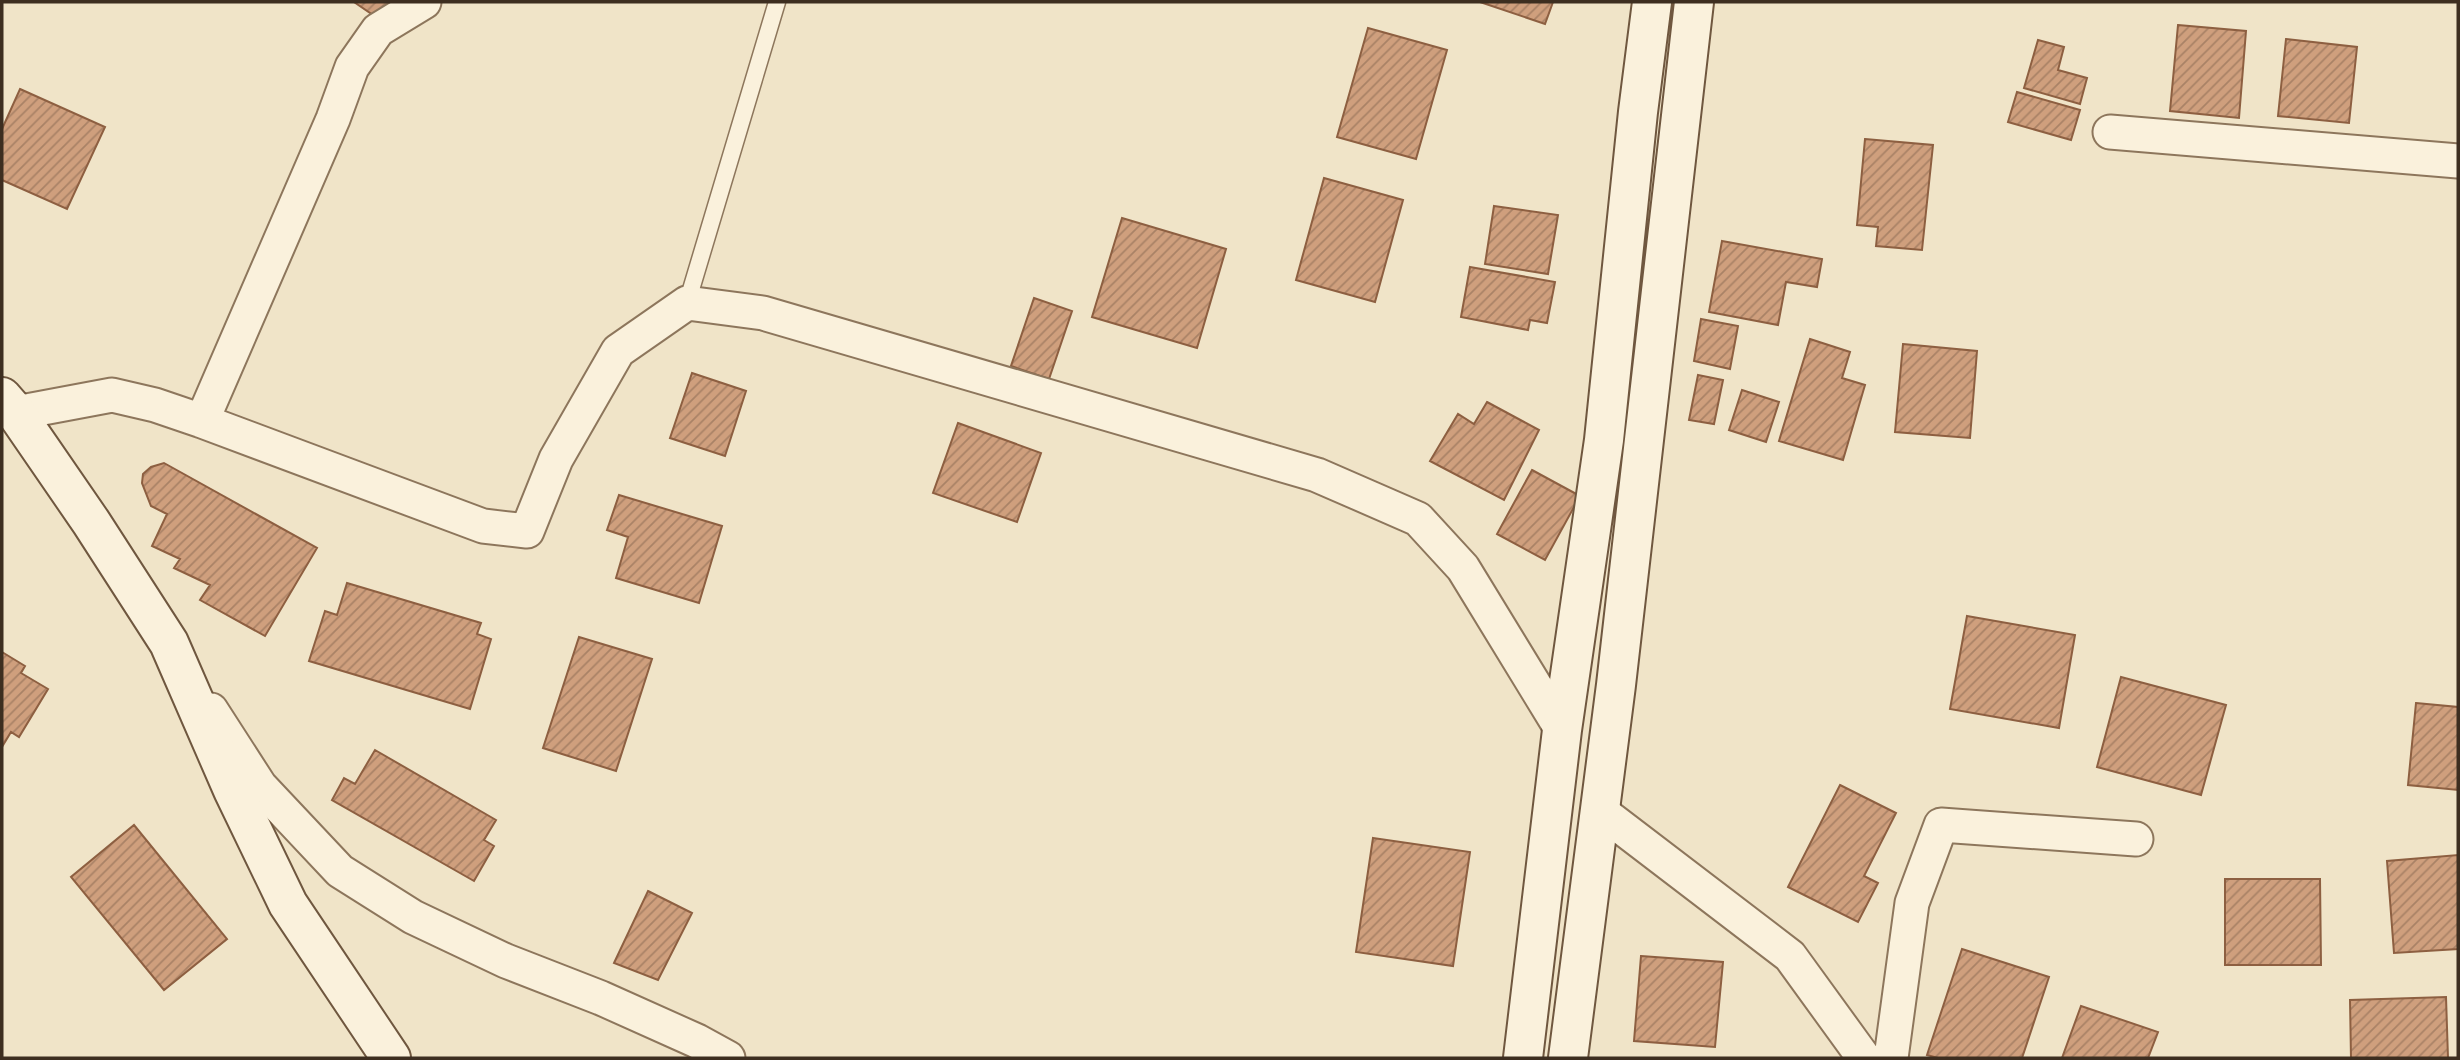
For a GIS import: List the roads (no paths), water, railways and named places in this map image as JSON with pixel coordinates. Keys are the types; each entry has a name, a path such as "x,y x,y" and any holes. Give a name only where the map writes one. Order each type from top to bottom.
{"main road":[{"path":"1523,1058 1562,730 1604,440 1637,112 1652,2"},
{"path":"1568,1058 1616,685 1694,2"},
{"path":"9,405 92,522 169,643 233,790 288,904 391,1058"}],"street":[{"path":"202,421 334,119 352,67 378,30 424,2"},
{"path":"2110,132 2458,161"},
{"path":"9,405 112,395 155,405 483,526 527,531 556,459 618,351 687,303 763,313 1290,467 1348,487 1418,519 1463,568 1562,730"},
{"path":"169,643 260,786 340,871 413,917 506,961 601,998 685,1035 728,1058"},
{"path":"1599,810 1790,956 1864,1058"},
{"path":"1891,1058 1912,903 1941,825 2136,839"}],"lane":[{"path":"687,303 777,2"}]}
